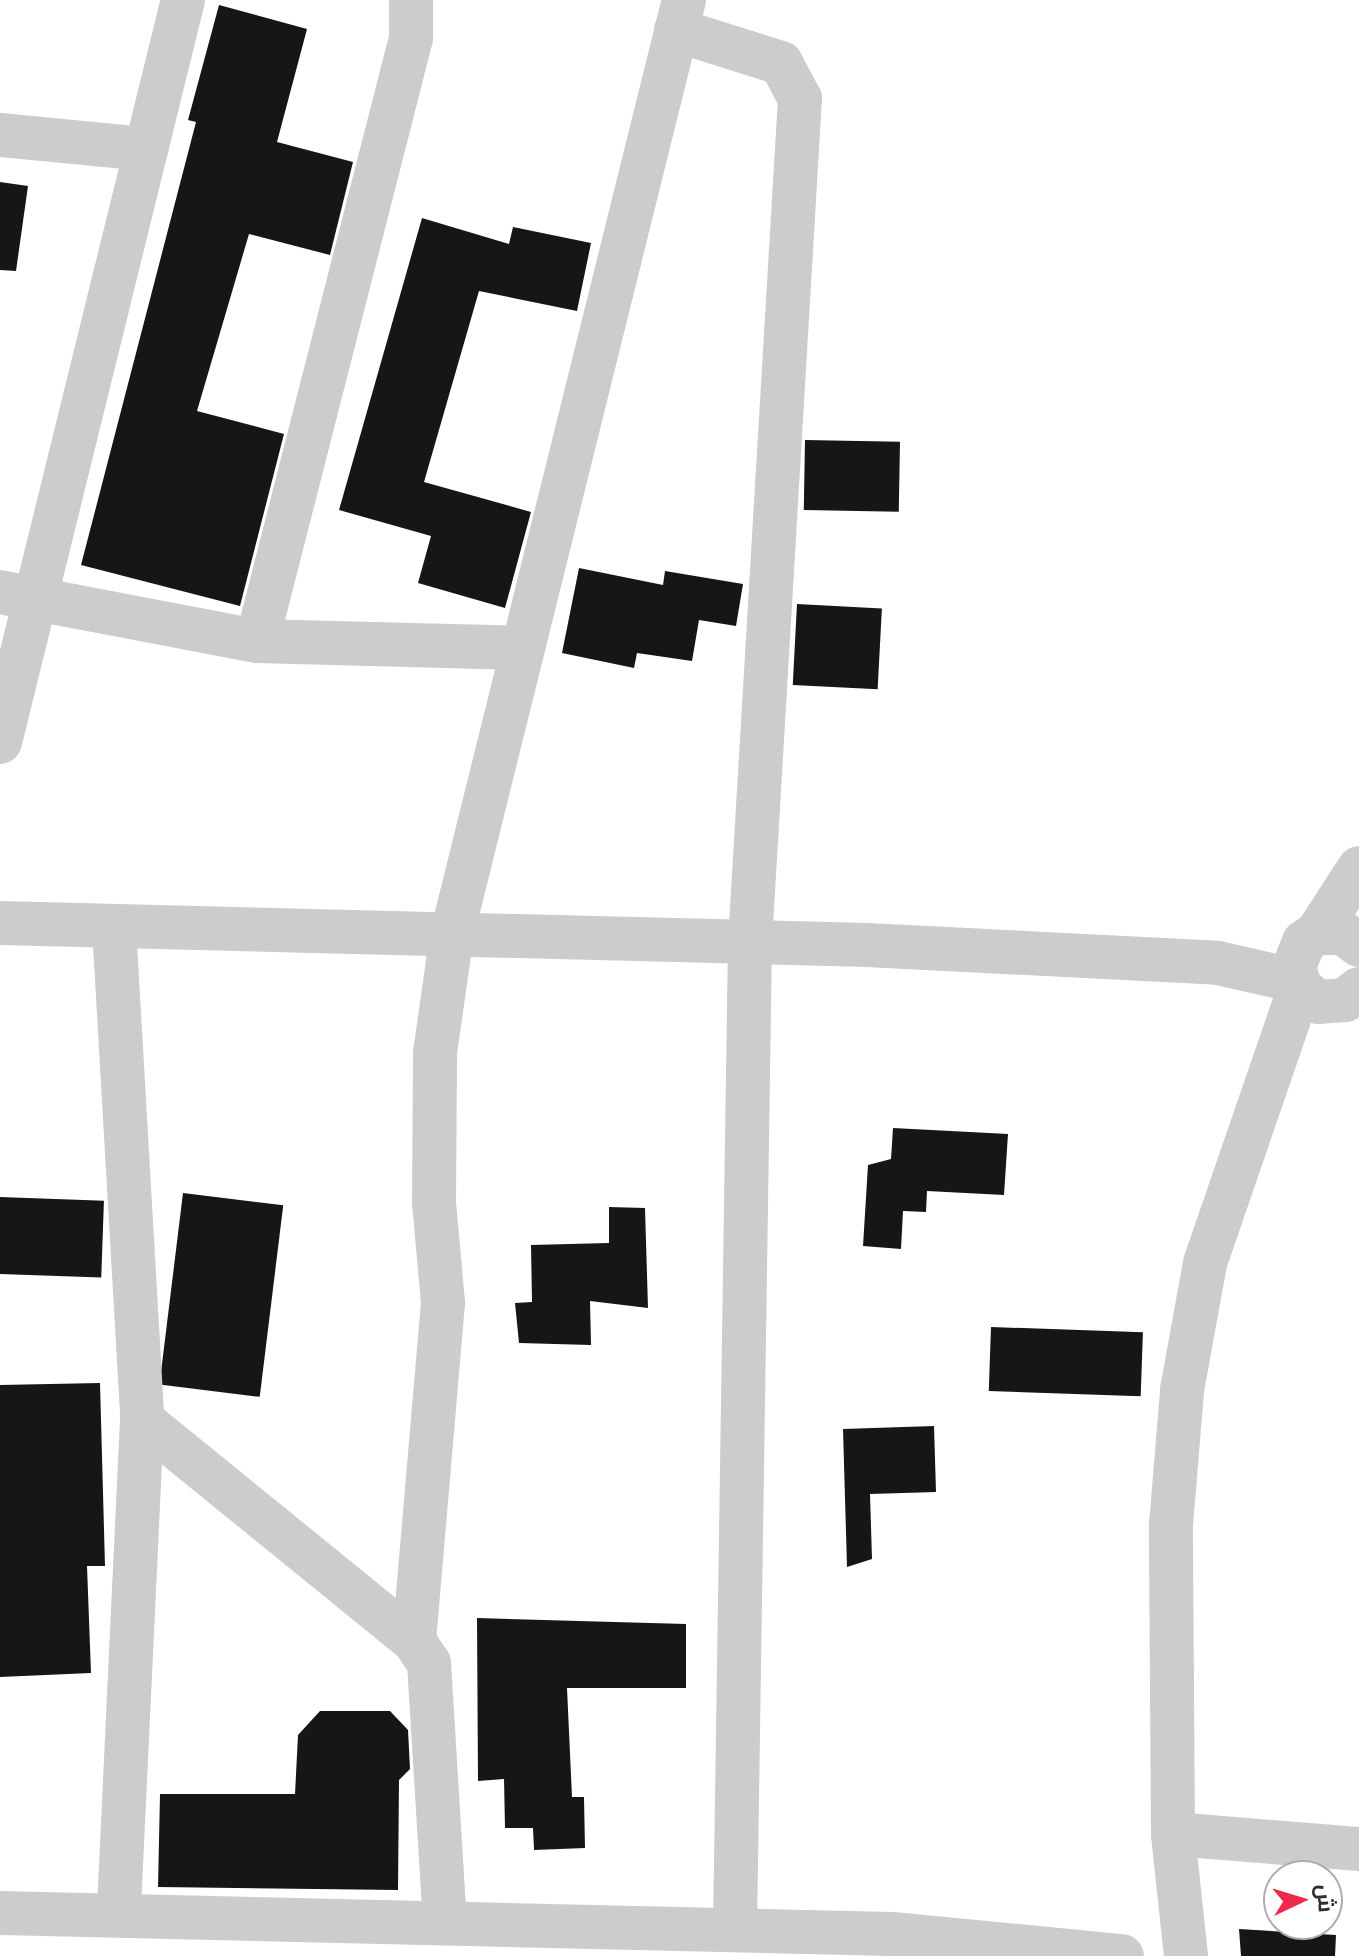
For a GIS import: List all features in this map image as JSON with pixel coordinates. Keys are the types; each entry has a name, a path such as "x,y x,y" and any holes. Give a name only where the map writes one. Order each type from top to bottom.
{"street":[{"path":"0,742 16,593 146,149 183,0"},
{"path":"257,641 415,22 411,0"},
{"path":"414,1641 440,1363 435,1053 452,934 519,648 617,286 680,15 781,63 800,98 750,942 735,1930"},
{"path":"0,135 146,149"},
{"path":"16,593 257,641 519,648"},
{"path":"1186,1956 1173,1834 1171,1525 1182,1390 1205,1263 1277,1054 1336,966 1359,868"},
{"path":"0,923 750,942 1336,966"},
{"path":"114,927 142,1420 119,1915"},
{"path":"142,1420 414,1641 434,1688 445,1923"},
{"path":"1173,1834 1359,1849"},
{"path":"0,1913 119,1915 378,1939 445,1923 735,1930 893,1945 1122,1956"}],"building":[{"path":"219,5 307,29 277,142 353,162 330,255 249,234 197,411 284,434 240,606 81,565 196,122 188,120"},
{"path":"0,182 28,186 16,271 0,270"},
{"path":"422,218 509,244 513,227 591,243 577,311 479,291 424,482 531,512 505,608 418,583 431,536 339,510"},
{"path":"805,440 900,442 899,512 804,510"},
{"path":"579,568 663,585 665,571 743,584 736,626 699,620 692,661 637,653 634,668 562,653"},
{"path":"797,604 882,608 878,689 793,685"},
{"path":"893,1128 1008,1134 1004,1195 927,1191 926,1212 903,1211 901,1249 863,1246 868,1165 891,1159"},
{"path":"183,1193 283,1205 260,1397 159,1385"},
{"path":"0,1197 104,1201 101,1278 0,1274"},
{"path":"609,1207 645,1208 648,1308 590,1301 591,1345 519,1343 515,1303 532,1302 531,1245 609,1243"},
{"path":"991,1327 1143,1332 1141,1396 989,1391"},
{"path":"100,1383 105,1566 87,1566 91,1673 0,1677 0,1385"},
{"path":"934,1426 936,1492 870,1494 872,1559 847,1567 843,1429"},
{"path":"477,1618 686,1624 686,1688 567,1688 572,1797 584,1797 585,1848 534,1850 533,1828 505,1828 504,1779 478,1781"},
{"path":"320,1711 390,1711 408,1730 410,1769 399,1780 398,1890 158,1887 160,1794 295,1794 298,1735"},
{"path":"1239,1929 1263,1930 1263,1940 1336,1940 1335,1956 1241,1956"}]}
